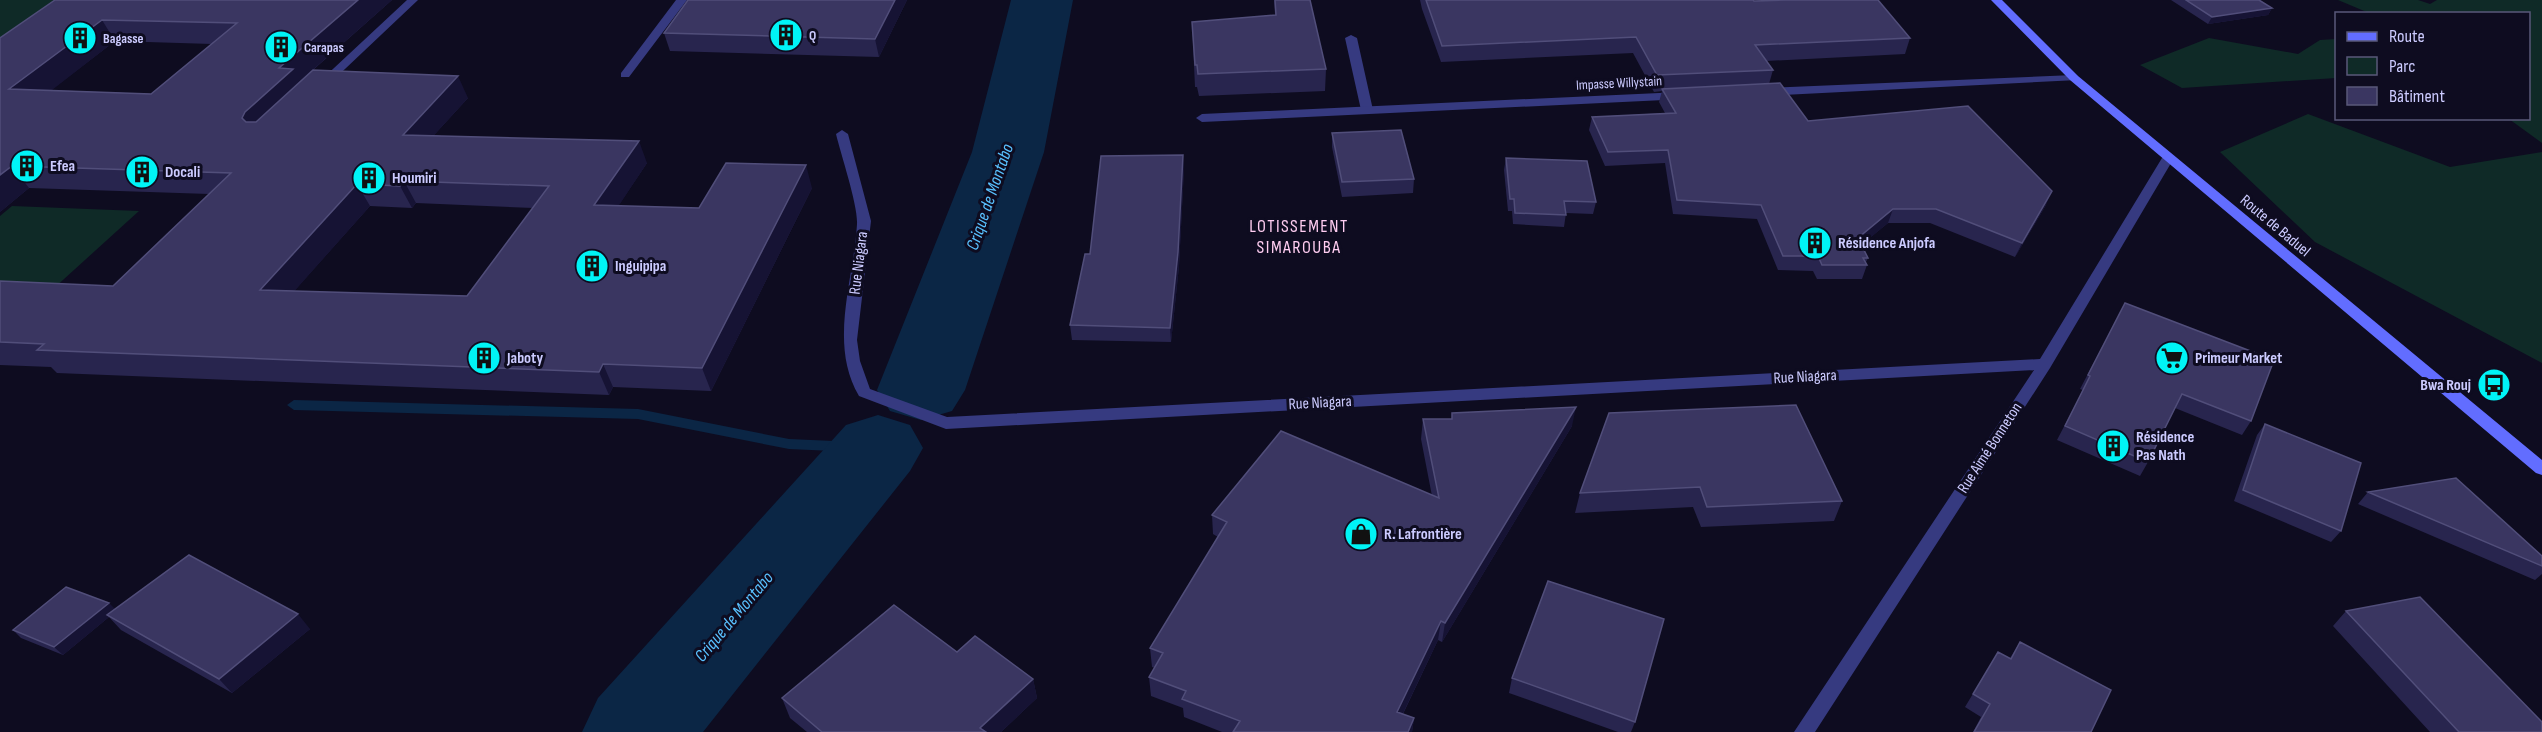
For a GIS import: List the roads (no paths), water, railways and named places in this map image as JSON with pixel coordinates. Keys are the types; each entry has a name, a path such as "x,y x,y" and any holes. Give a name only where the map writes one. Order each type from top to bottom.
{"main road":[{"name":"Route de Baduel","path":"1996,0 2074,78 2542,469"}],"street":[{"path":"317,90 413,0"},
{"path":"625,75 682,0"},
{"path":"1351,38 1367,110"},
{"path":"1750,93 2074,78"},
{"name":"Impasse Willystain","path":"1202,118 1691,95"},
{"name":"Rue Niagara","path":"842,134 864,221 850,340 853,361 864,392 946,423 2045,364"},
{"name":"Rue Aimé Bonneton","path":"1804,732 2045,364 2168,158"}],"waterway":[{"name":"Crique de Montabo","path":"921,390 1008,152 1042,0"},
{"path":"294,405 638,414 789,444 878,448"},
{"name":"Crique de Montabo","path":"637,732 878,448"}],"place":[{"name":"Q","path":"786,35"},
{"name":"Bagasse","path":"80,38"},
{"name":"Carapas","path":"281,47"},
{"name":"Efea","path":"27,166"},
{"name":"Docali","path":"142,172"},
{"name":"Houmiri","path":"369,178"},
{"name":"Résidence Anjofa","path":"1815,243"},
{"name":"Inguipipa","path":"592,266"},
{"name":"Jaboty","path":"484,358"},
{"name":"Primeur Market","path":"2172,358"},
{"name":"Bwa Rouj","path":"2494,385"},
{"name":"Résidence Pas Nath","path":"2113,446"},
{"name":"R. Lafrontière","path":"1361,534"}],"district":[{"name":"LOTISSEMENT SIMAROUBA","path":"1299,236"}]}
